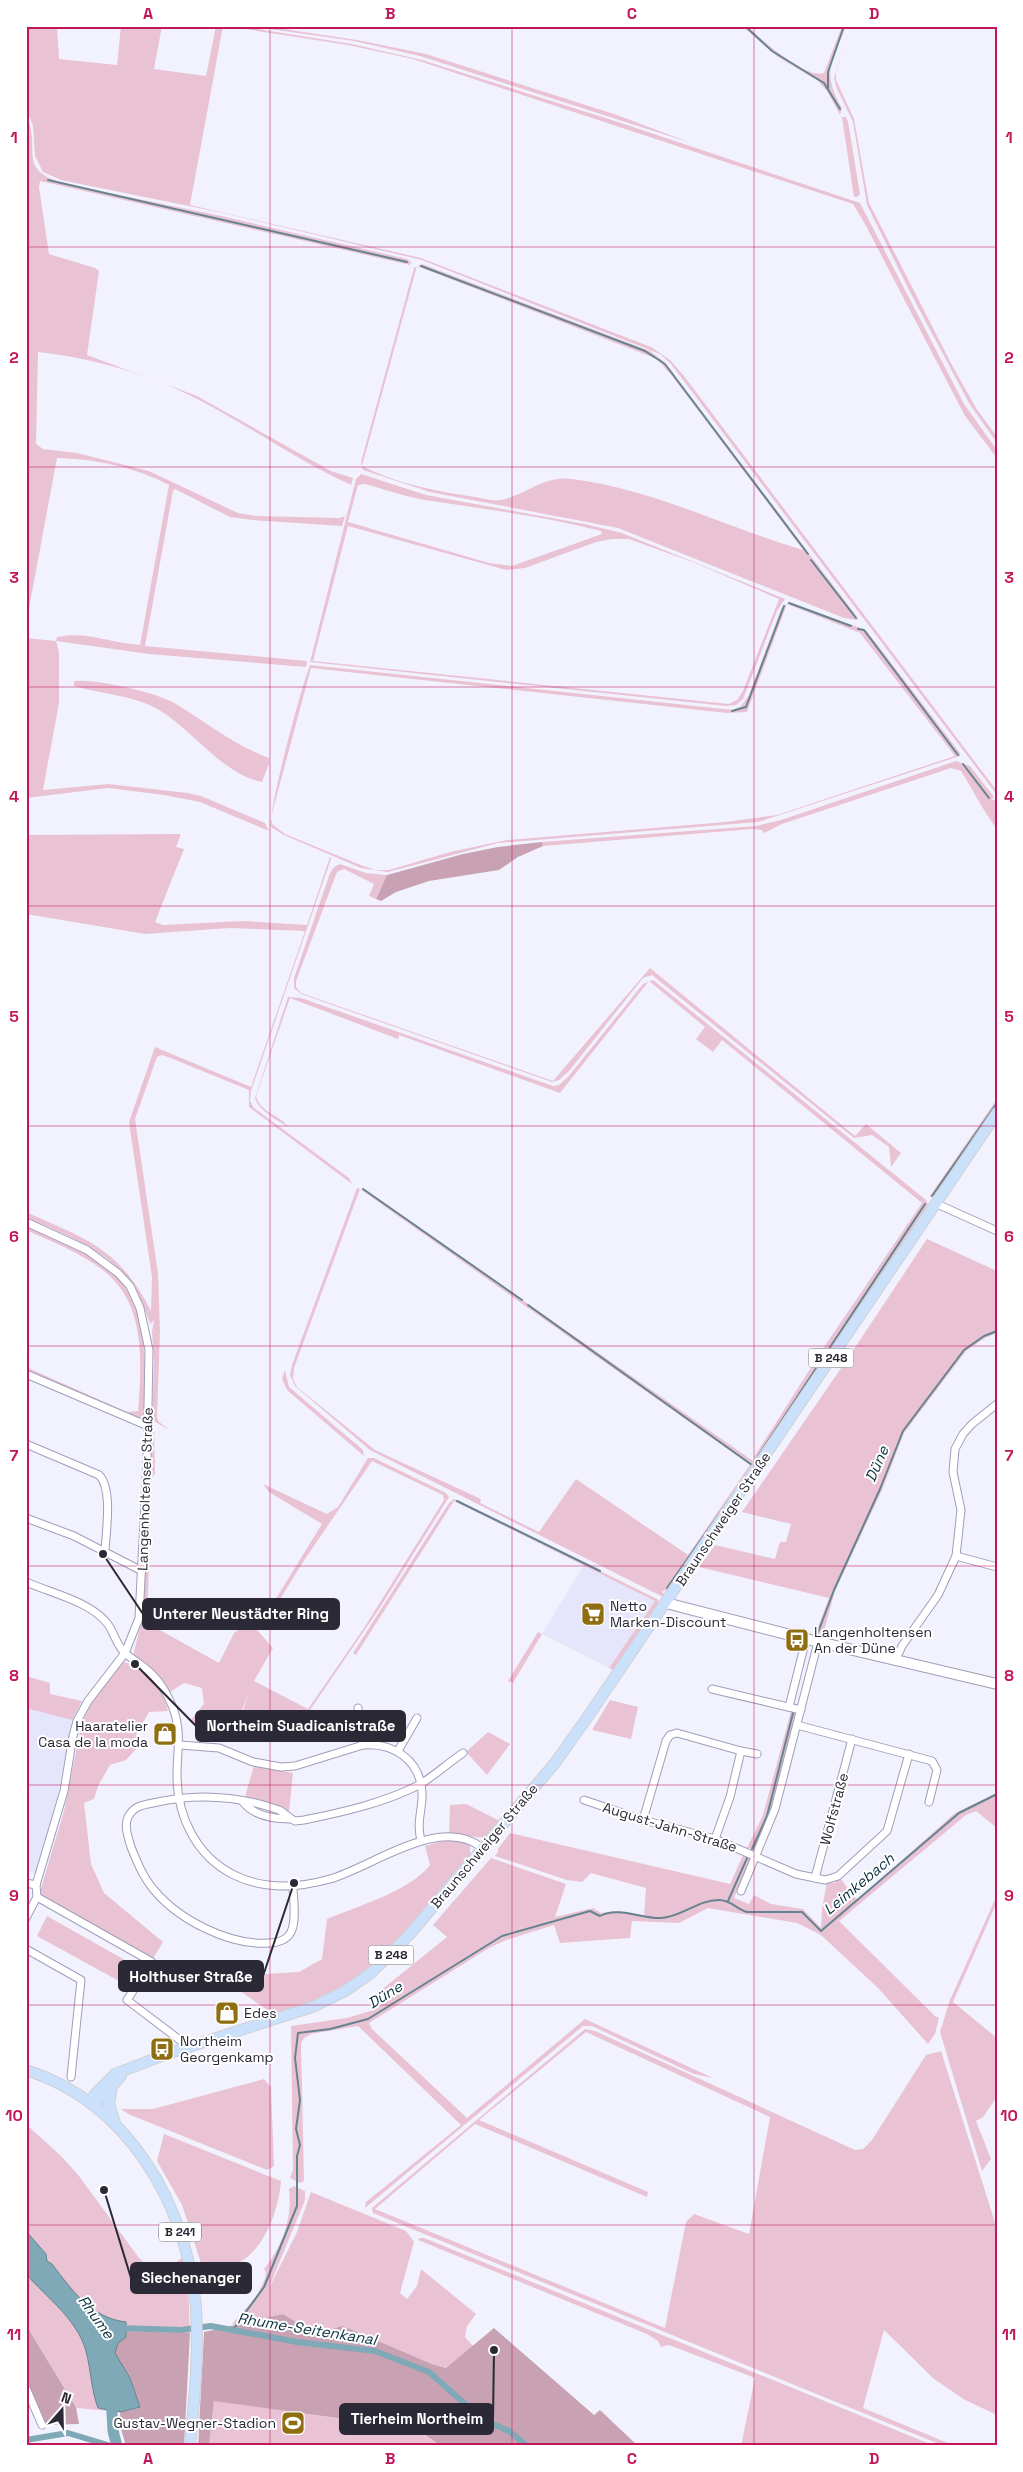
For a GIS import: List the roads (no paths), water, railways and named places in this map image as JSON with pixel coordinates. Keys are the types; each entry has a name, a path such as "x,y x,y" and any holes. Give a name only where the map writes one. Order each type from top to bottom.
{"main road":[{"name":"Braunschweiger Straße","path":"189,2047 315,2006 344,1991 371,1973 409,1935 560,1755 666,1603 997,1113"},
{"name":"B 248","path":"90,2103 94,2094 110,2078 125,2070 189,2047"},
{"name":"B 241","path":"26,2070 60,2084 90,2103 115,2124 134,2143 167,2198 186,2250 193,2290 196,2368 190,2446"},
{"path":"90,2103 100,2099 125,2070"},
{"path":"113,2085 109,2104 115,2124"}],"street":[{"path":"935,1203 997,1231"},
{"name":"Langenholtenser Straße","path":"26,1222 96,1255 112,1267 130,1286 142,1314 148,1340 148,1426 139,1618 124,1653 88,1701 77,1721 64,1791 36,1885"},
{"path":"26,1374 148,1426"},
{"path":"895,1661 902,1646 938,1595 956,1556 961,1510 953,1472 955,1449 963,1434 972,1424 997,1404"},
{"path":"26,1444 99,1475 105,1481 107,1491 105,1551"},
{"path":"26,1518 74,1536 142,1572"},
{"path":"956,1556 997,1567"},
{"path":"26,1582 92,1610 107,1623 124,1653 154,1675 166,1692 179,1728 180,1745 177,1774 184,1819 192,1836 215,1863 234,1875 250,1882 269,1886 293,1886 332,1878 421,1841 452,1836 469,1840 482,1848"},
{"path":"666,1603 806,1640 997,1684"},
{"path":"789,1707 806,1640"},
{"path":"741,1891 775,1809 818,1642"},
{"path":"712,1689 801,1710"},
{"path":"358,1708 363,1744"},
{"path":"398,1751 417,1718"},
{"path":"797,1725 932,1761 936,1766 930,1802"},
{"path":"643,1820 666,1741 670,1735 677,1733 757,1754"},
{"name":"Wolfstraße","path":"815,1878 852,1739"},
{"path":"180,1745 219,1748 253,1762 281,1767 295,1766 363,1744 382,1745 398,1751 412,1764 421,1784 422,1793 417,1825 421,1841"},
{"path":"715,1839 732,1790 741,1750"},
{"path":"293,1886 293,1929 285,1938 272,1943 250,1943 225,1938 205,1928 164,1900 141,1872 128,1837 126,1821 130,1813 137,1806 180,1797 215,1797 243,1802 282,1811 290,1819 304,1820 373,1804 421,1784 463,1753"},
{"path":"815,1878 831,1879 838,1876 886,1834 909,1754"},
{"name":"August-Jahn-Straße","path":"584,1800 643,1820 715,1839 792,1872 815,1878"},
{"path":"26,1883 36,1885 37,1898 26,1918"},
{"path":"37,1898 152,1962 127,2000 189,2047"},
{"path":"26,1949 82,1980 71,2077"},
{"path":"26,2388 42,2425"}],"water":[{"path":"26,2231 46,2254 47,2261 52,2264 83,2301 102,2315 126,2322 126,2337 118,2343 115,2353 130,2378 140,2407 120,2412 98,2408 82,2339 69,2319 26,2274"}],"waterway":[{"path":"745,26 772,51 824,83 840,109"},
{"path":"828,88 828,72 844,26"},
{"path":"48,180 407,262"},
{"path":"421,266 645,351 665,364 808,554"},
{"path":"811,560 856,618"},
{"path":"789,603 851,626"},
{"path":"732,711 746,707 784,606"},
{"path":"858,629 864,630 958,755"},
{"path":"963,764 989,798"},
{"path":"932,1196 997,1103"},
{"path":"363,1189 522,1300"},
{"path":"758,1456 925,1204"},
{"path":"528,1305 752,1465"},
{"name":"Düne","path":"817,1635 834,1590 880,1489 903,1431 964,1350 984,1336 997,1331"},
{"path":"667,1588 736,1490"},
{"path":"457,1501 600,1571"},
{"name":"Düne","path":"752,1849 767,1816 793,1713"},
{"name":"Düne","path":"232,2331 264,2287 297,2206 297,2156 300,2145 296,2129 300,2100 295,2058 298,2033 330,2029 368,2019 502,1936 590,1911 600,1916 614,1912 661,1918 676,1915 704,1903 719,1900 727,1901 747,1912 802,1912 821,1931 959,1813 997,1794"},
{"name":"Düne","path":"728,1901 748,1856"},
{"name":"Rhume-Seitenkanal","path":"118,2328 181,2330 211,2326 297,2342 375,2351 429,2372 483,2420 509,2431 527,2446"},
{"name":"Rhume","path":"111,2396 113,2431 117,2446"},
{"path":"26,2440 68,2433 111,2446"}],"place":[{"name":"Unterer Neustädter Ring","path":"103,1554"},
{"name":"Netto Marken-Discount","path":"593,1614"},
{"name":"Langenholtensen An der Düne","path":"797,1640"},
{"name":"Northeim Suadicanistraße","path":"135,1664"},
{"name":"Haaratelier Casa de la moda","path":"165,1734"},
{"name":"Holthuser Straße","path":"294,1883"},
{"name":"Edes","path":"227,2013"},
{"name":"Northeim Georgenkamp","path":"162,2049"},
{"name":"Siechenanger","path":"104,2190"},
{"name":"Tierheim Northeim","path":"494,2350"},
{"name":"Gustav-Wegner-Stadion","path":"293,2423"}],"water label":[{"name":"Leimkebach","path":"859,1884"}]}
